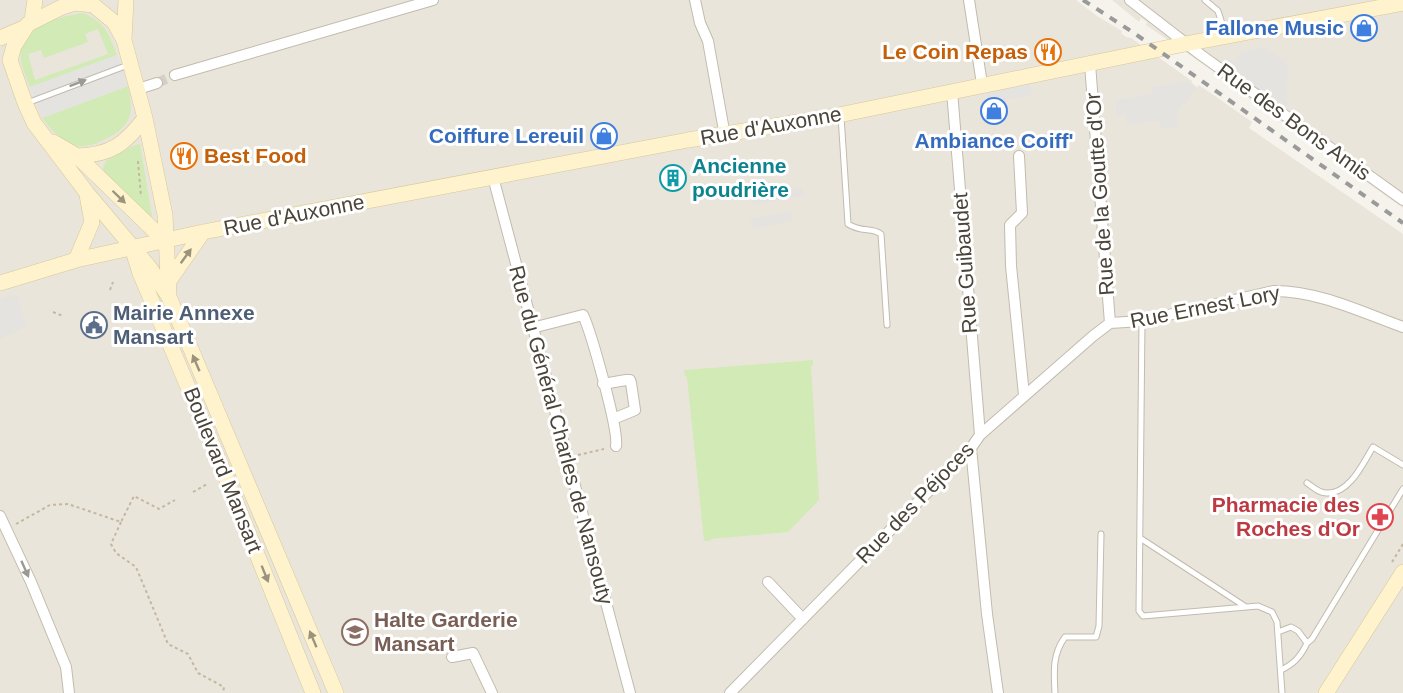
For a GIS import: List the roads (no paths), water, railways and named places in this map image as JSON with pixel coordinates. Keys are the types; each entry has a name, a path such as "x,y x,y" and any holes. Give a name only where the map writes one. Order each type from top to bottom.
{"main road":[{"path":"35,0 28,24 5,59 25,104 42,134 87,193 150,268 169,297"},
{"path":"124,40 126,0"},
{"path":"0,38 73,2 100,3 114,22 124,40 138,89 165,214 169,297"},
{"name":"Rue d'Auxonne","path":"0,283 76,260 203,232 688,140 725,136 840,115 982,84 1403,3"},
{"path":"77,156 100,154 110,150 130,137 145,118"},
{"path":"42,134 77,156 165,241"},
{"path":"76,260 92,222 87,193"},
{"path":"169,281 203,232"},
{"name":"Boulevard Mansart","path":"132,248 140,273 313,693"},
{"name":"Boulevard Mansart","path":"169,297 336,693"},
{"path":"1326,693 1403,572"}],"street":[{"path":"175,75 433,0"},
{"path":"695,0 700,23 708,40 725,136"},
{"path":"969,0 982,84"},
{"name":"Rue des Bons Amis","path":"1130,0 1185,44 1403,200"},
{"name":"Rue de la Goutte d'Or","path":"1089,64 1110,323"},
{"path":"138,89 157,83"},
{"name":"Rue Guibaudet","path":"952,90 980,435"},
{"path":"1019,156 1022,213 1010,225 1011,266 1024,395"},
{"name":"Rue du Général Charles de Nansouty","path":"493,177 630,693"},
{"name":"Rue Ernest Lory","path":"1110,323 1142,321 1274,291 1294,291 1318,296 1403,327"},
{"path":"532,328 583,315 612,419 617,439 616,446"},
{"name":"Rue des Péjoces","path":"730,693 971,448 980,435 1110,323"},
{"path":"603,384 626,380 630,380 631,383 635,410 612,419"},
{"path":"971,448 987,614 998,693"},
{"path":"0,516 14,543 66,667 69,693"},
{"path":"768,582 803,619"},
{"path":"452,657 473,653 492,693"}],"lane":[{"path":"1205,0 1218,11 1226,36"},
{"path":"25,104 131,64"},
{"path":"840,115 848,224 858,230 878,231 881,234 887,325"},
{"path":"1142,321 1139,611 1143,616 1258,606 1272,612 1277,622 1282,693"},
{"path":"1307,483 1329,494 1344,488 1373,447 1403,465"},
{"path":"1281,670 1292,664 1303,653 1403,489"},
{"path":"1055,693 1053,665 1057,648 1065,637 1096,637 1099,626 1101,534"},
{"path":"1140,538 1246,607"},
{"path":"1278,632 1290,627 1298,631 1307,643"}],"tunnel":[{"path":"157,83 175,75"}],"railway":[{"path":"1083,0 1134,33 1403,223"}],"place":[{"name":"Fallone Music","path":"1364,28"},
{"name":"Le Coin Repas","path":"1048,52"},
{"name":"Ambiance Coiff'","path":"994,111"},
{"name":"Coiffure Lereuil","path":"604,136"},
{"name":"Best Food","path":"184,156"},
{"name":"Ancienne poudrière","path":"673,178"},
{"name":"Mairie Annexe Mansart","path":"94,325"},
{"name":"Pharmacie des Roches d'Or","path":"1380,517"},
{"name":"Halte Garderie Mansart","path":"355,632"}]}
